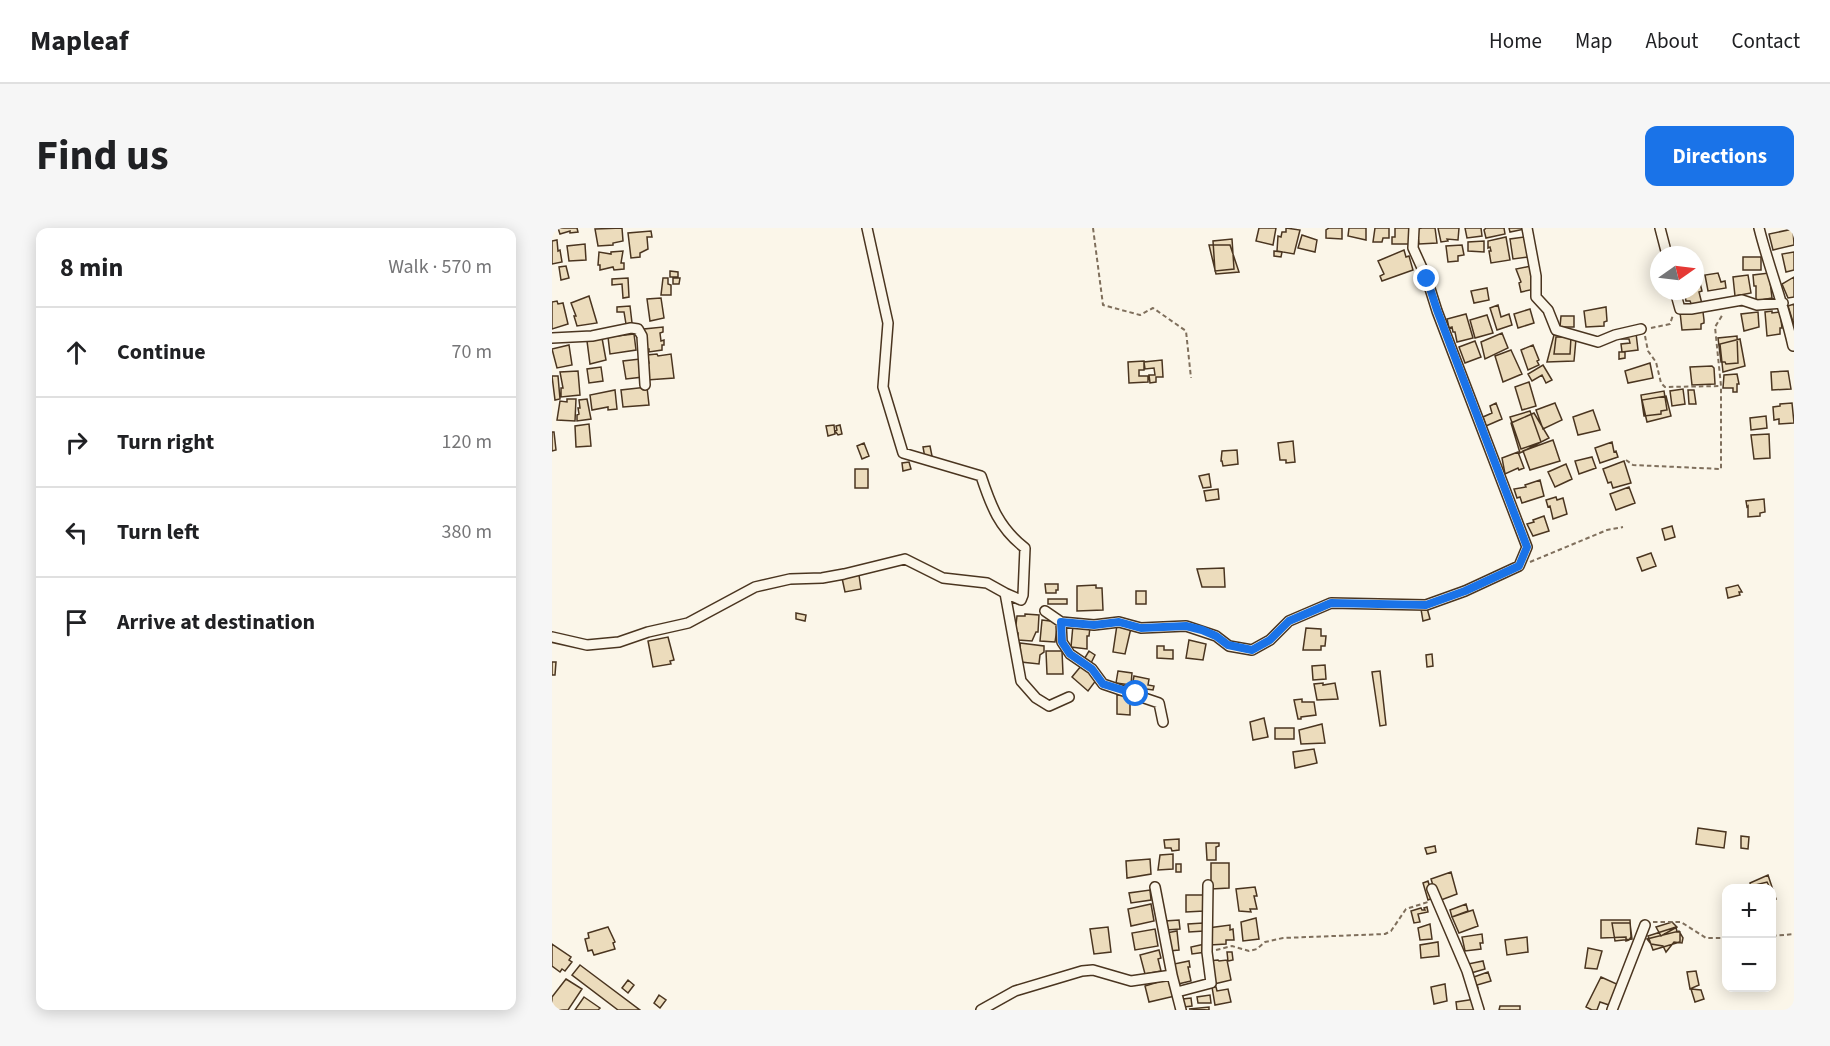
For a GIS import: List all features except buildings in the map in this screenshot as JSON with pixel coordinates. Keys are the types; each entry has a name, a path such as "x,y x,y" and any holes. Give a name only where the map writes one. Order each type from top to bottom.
{"street":[{"path":"552,637 587,645 619,642 648,632 688,623 755,587 790,579 822,578 844,574 905,559 943,578 987,583 1021,600 1025,548 1014,540 999,522 981,476 903,453 883,387 888,323 867,228"},
{"path":"1045,611 1061,622 1094,625 1119,622 1141,628 1186,626 1216,636 1228,645 1252,650 1270,640 1289,621 1331,603 1426,605 1465,591 1519,566 1527,547 1427,279 1413,248 1414,228"},
{"path":"1527,228 1536,276 1536,297 1548,310 1556,330 1598,342 1641,329"},
{"path":"1660,228 1664,246"},
{"path":"1759,228 1767,261 1783,303 1793,346"},
{"path":"1678,300 1680,309 1742,300 1757,305 1783,303"},
{"path":"552,338 592,336 631,328 638,329 642,336 645,385"},
{"path":"1005,593 1021,681 1036,698 1049,706 1069,697"},
{"path":"1061,622 1062,642 1070,654 1092,669 1103,684 1160,703 1163,722"},
{"path":"1177,992 1210,985 1207,952 1208,885"},
{"path":"1155,887 1181,1010"},
{"path":"1432,889 1467,971 1479,1010"},
{"path":"1612,1010 1645,925"},
{"path":"981,1010 1015,991 1083,971 1093,970 1131,981 1172,975"}],"path":[{"path":"1093,228 1103,305 1140,315 1153,308 1186,331 1191,378"},
{"path":"1626,460 1633,465 1721,469 1721,386 1715,327 1729,309 1730,302"},
{"path":"1680,309 1672,315 1670,324 1641,329 1646,338 1648,351 1656,362 1661,383 1665,387 1676,388 1721,386"},
{"path":"1519,566 1607,530 1623,527"},
{"path":"1207,952 1232,946 1249,951 1257,949 1265,942 1283,938 1384,934 1391,931 1406,909 1437,899"},
{"path":"1645,925 1657,921 1681,922 1706,938 1722,938"},
{"path":"1776,936 1794,934"}],"route":[{"path":"1136,694 1103,684 1092,669 1070,654 1062,642 1061,622 1094,625 1119,622 1141,628 1186,626 1216,636 1228,645 1252,650 1270,640 1289,621 1331,603 1426,605 1465,591 1519,566 1527,547 1427,279"}]}
